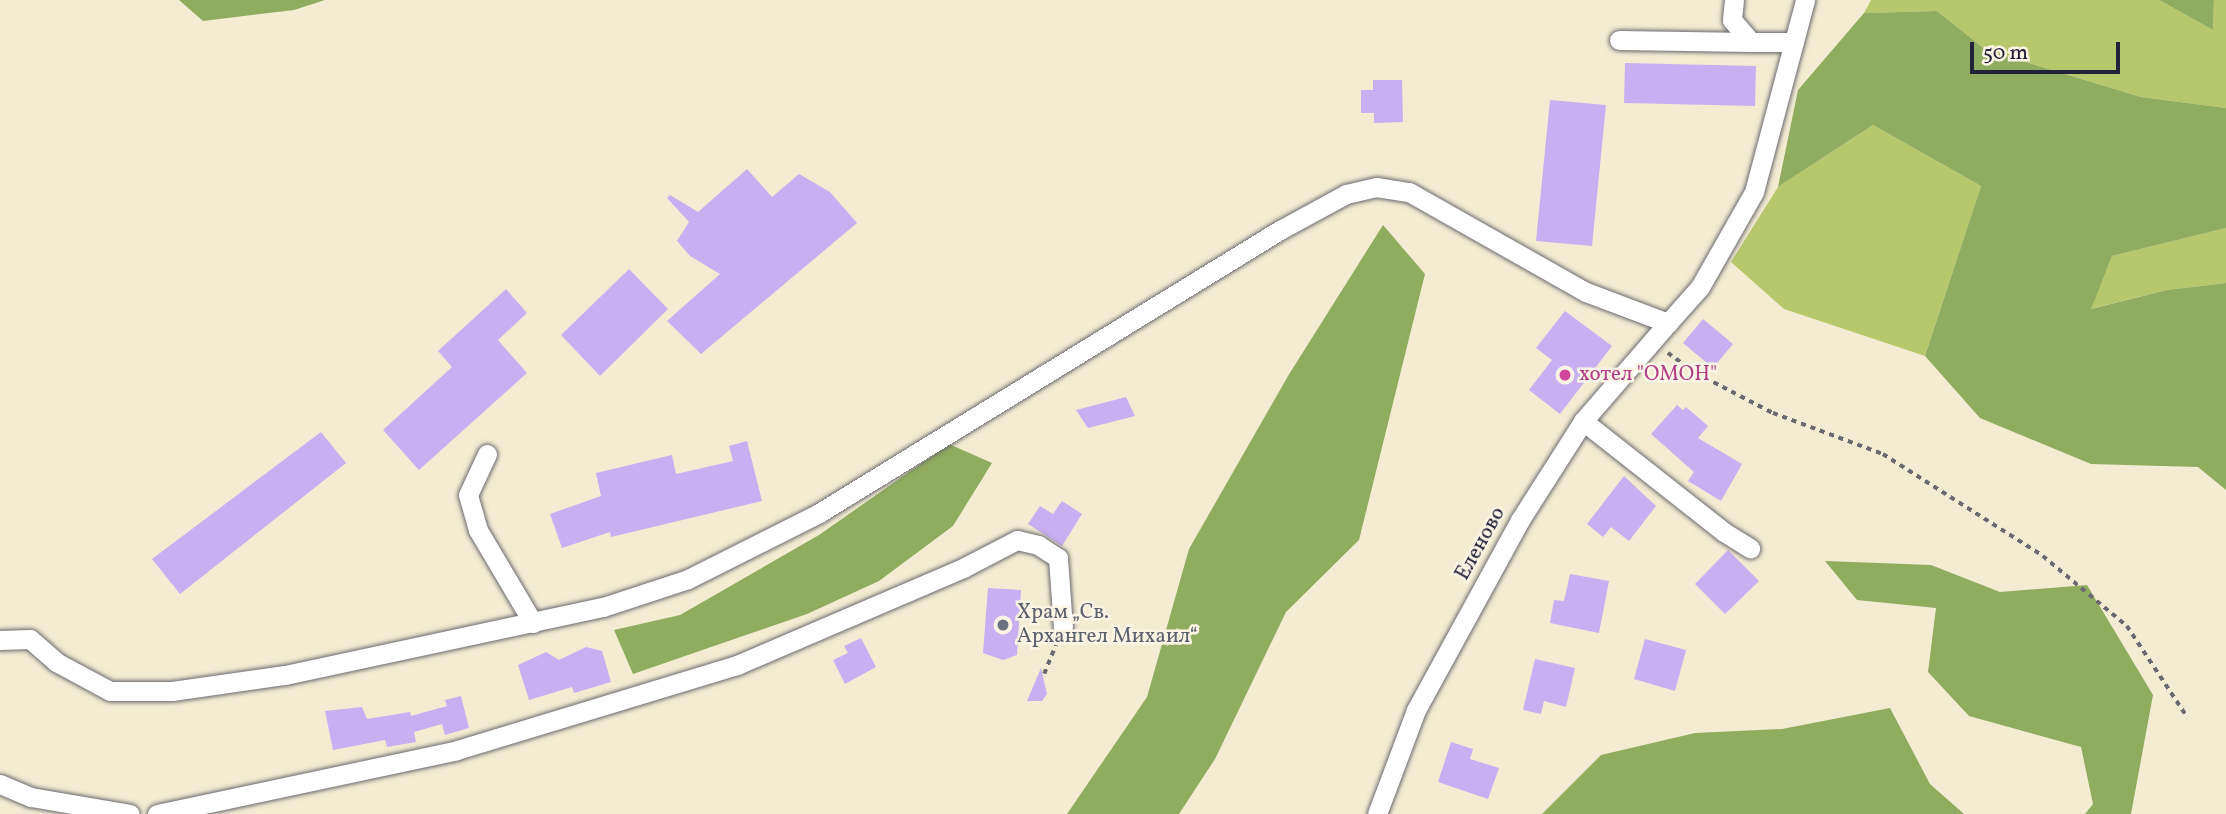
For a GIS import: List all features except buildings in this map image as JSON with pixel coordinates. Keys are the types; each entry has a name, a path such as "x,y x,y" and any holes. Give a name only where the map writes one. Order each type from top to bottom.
{"street":[{"path":"1734,0 1732,20 1751,42"},
{"name":"Еленово","path":"1377,814 1416,710 1520,520 1583,421 1700,287 1743,217 1805,0"},
{"path":"1619,40 1794,42"},
{"path":"0,640 30,639 56,662 110,691 172,691 285,675 533,623 688,579 820,513 1346,194 1376,187 1409,192 1586,292 1668,323"},
{"path":"1583,421 1724,532 1750,548"},
{"path":"487,454 468,495 478,530 533,623"},
{"path":"157,814 457,750 737,665 832,621 963,568 1017,540 1038,545 1058,558 1063,627"},
{"path":"0,784 31,797 130,814"}],"path":[{"path":"1652,342 1696,373 1773,413 1883,454 2043,556 2127,626 2188,718"},
{"path":"1044,674 1063,627"}],"green space":[{"path":"179,0 325,0 294,10 203,21"},
{"path":"1871,0 2159,0 2213,30 2214,0 2226,0 2226,108 2141,97 1986,50 1937,11 1864,13"},
{"path":"2159,0 2214,0 2213,30"},
{"path":"1937,11 1986,50 2141,97 2226,108 2226,228 2112,256 2091,309 2167,290 2226,283 2226,490 2198,467 2091,464 1980,418 1925,356 1981,186 1873,125 1778,187 1798,90 1864,13"},
{"path":"1873,125 1981,186 1925,356 1784,309 1731,262 1778,187"},
{"path":"1383,225 1425,274 1359,540 1286,612 1215,759 1179,814 1067,814 1147,697 1189,549 1288,376"},
{"path":"2226,228 2226,283 2167,290 2090,309 2112,256"},
{"path":"949,444 992,463 953,526 879,581 807,614 633,674 614,630 680,615 819,535"},
{"path":"1825,561 1931,565 2000,592 2087,585 2153,695 2131,814 2085,814 2093,804 2081,747 1969,716 1928,672 1936,608 1857,600"},
{"path":"1890,708 1930,784 1964,814 1542,814 1601,755 1695,733 1782,729"}],"place":[{"name":"хотел \"ОМОН\"","path":"1565,375"},
{"name":"Храм „Св. Архангел Михаил“","path":"1003,625"}]}
